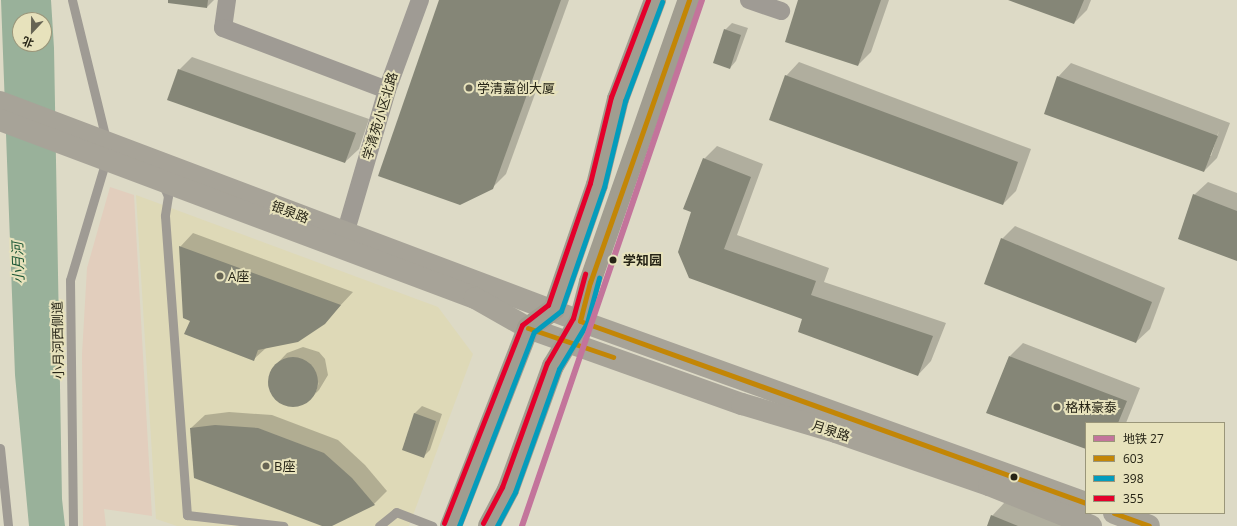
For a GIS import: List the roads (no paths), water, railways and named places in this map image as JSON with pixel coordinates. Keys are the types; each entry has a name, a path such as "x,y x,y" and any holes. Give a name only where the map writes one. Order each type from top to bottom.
{"main road":[{"path":"451,526 528,328 554,309 598,185 618,99 655,0"},
{"path":"489,526 508,490 553,366 570,342 580,321 590,282 689,0"},
{"name":"银泉路","path":"0,102 99,148 160,180 475,298 528,328 570,342"},
{"name":"银泉路","path":"0,120 99,148 554,309 580,321"},
{"name":"月泉路","path":"580,321 1085,502"},
{"name":"月泉路","path":"570,342 742,404 836,432 982,483 1091,526"},
{"path":"1117,514 1149,526"}],"street":[{"path":"227,0 223,28 387,90"},
{"name":"学清苑小区北路","path":"345,234 387,90 420,0"},
{"path":"749,0 781,11"}],"lane":[{"path":"72,0 99,148"},
{"name":"小月河西侧道","path":"73,526 70,280 99,148"},
{"path":"160,180 168,196 165,216 187,515 283,526"},
{"path":"0,448 8,526"},
{"path":"379,526 396,512 432,526"}],"water":[{"name":"小月河","path":"1,0 51,0 52,12 12,12 12,52 52,52 52,16 54,48 62,499 65,526 29,526 15,375"}],"metro line":[{"name":"27","path":"522,526 702,0"}],"place":[{"name":"学清嘉创大厦","path":"469,88"},
{"name":"学知园","path":"613,260"},
{"name":"A座","path":"220,276"},
{"name":"格林豪泰","path":"1057,407"},
{"name":"B座","path":"266,466"}]}
